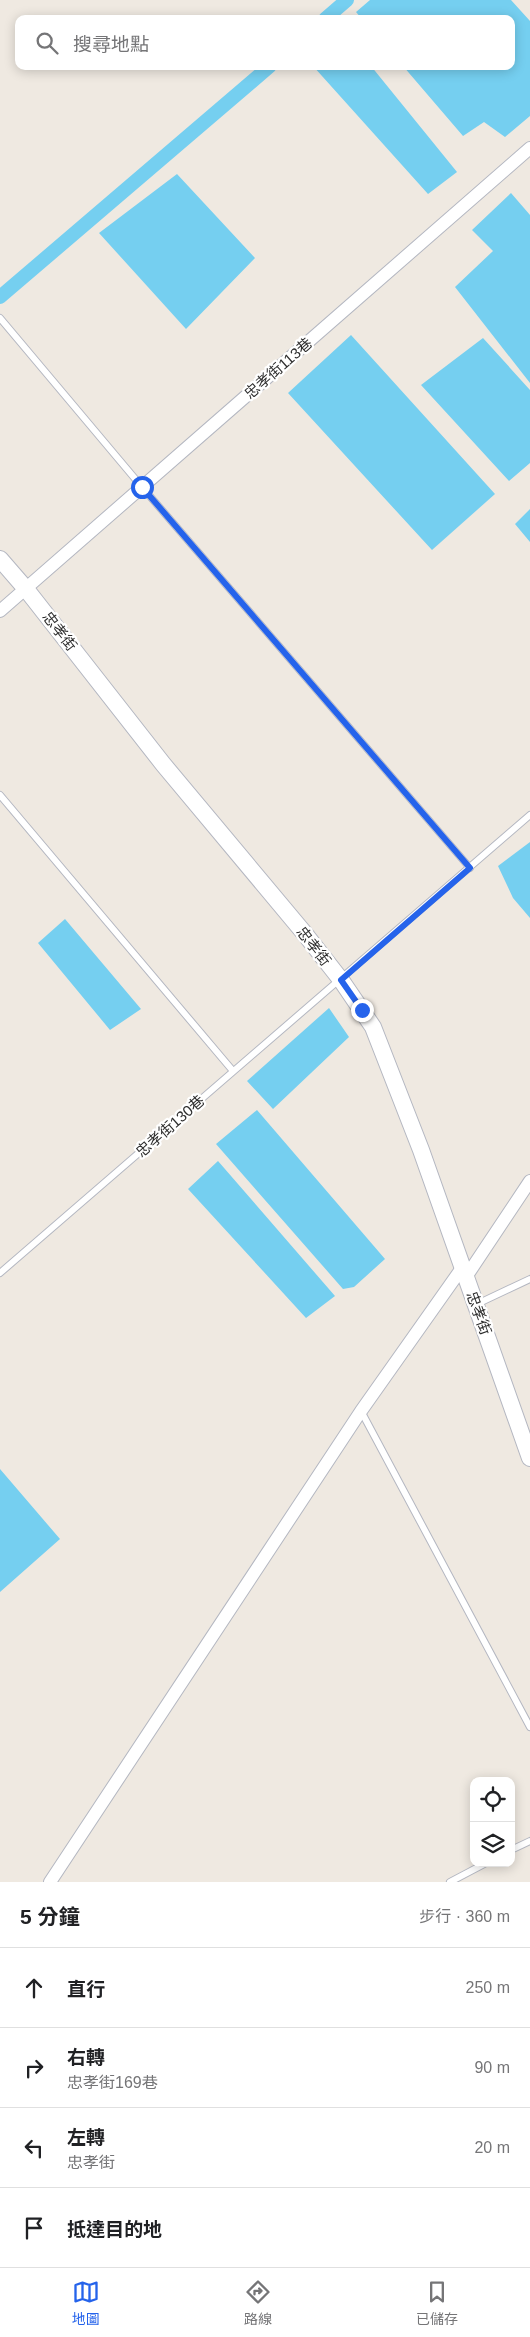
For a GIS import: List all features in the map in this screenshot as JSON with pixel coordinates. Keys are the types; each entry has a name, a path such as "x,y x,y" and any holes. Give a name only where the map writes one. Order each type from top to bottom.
{"street":[{"name":"忠孝街113巷","path":"0,611 530,148"},
{"name":"忠孝街","path":"0,559 26,589 163,764 341,980 373,1027 421,1150 530,1458"},
{"path":"50,1882 361,1411 530,1181"}],"lane":[{"path":"0,318 142,487 470,868"},
{"path":"0,795 233,1071"},
{"name":"忠孝街130巷","path":"0,1273 530,816"},
{"path":"476,1304 530,1279"},
{"path":"361,1411 530,1728"},
{"path":"515,1848 530,1840"},
{"path":"450,1882 478,1867"}],"water":[{"path":"370,0 511,0 530,21 530,116 505,137 484,122 463,136 406,70 515,70 515,15 359,15 356,12"},
{"path":"317,70 374,70 457,172 428,194"},
{"path":"177,174 255,258 186,329 99,233"},
{"path":"511,193 530,215 530,383 455,287 493,251 472,230"},
{"path":"351,335 495,494 432,550 288,393"},
{"path":"483,338 530,390 530,463 509,481 421,385"},
{"path":"530,509 530,542 515,524"},
{"path":"530,842 530,918 513,898 498,866"},
{"path":"65,919 141,1009 110,1030 38,943"},
{"path":"329,1008 349,1037 273,1109 247,1081"},
{"path":"257,1110 385,1259 354,1287 343,1289 216,1144"},
{"path":"218,1161 335,1296 306,1318 188,1189"},
{"path":"0,1469 60,1539 0,1592"}],"waterway":[{"path":"330,15 347,0"},
{"path":"0,297 265,70"}],"route":[{"path":"142,487 470,868 341,980 362,1010"}]}
